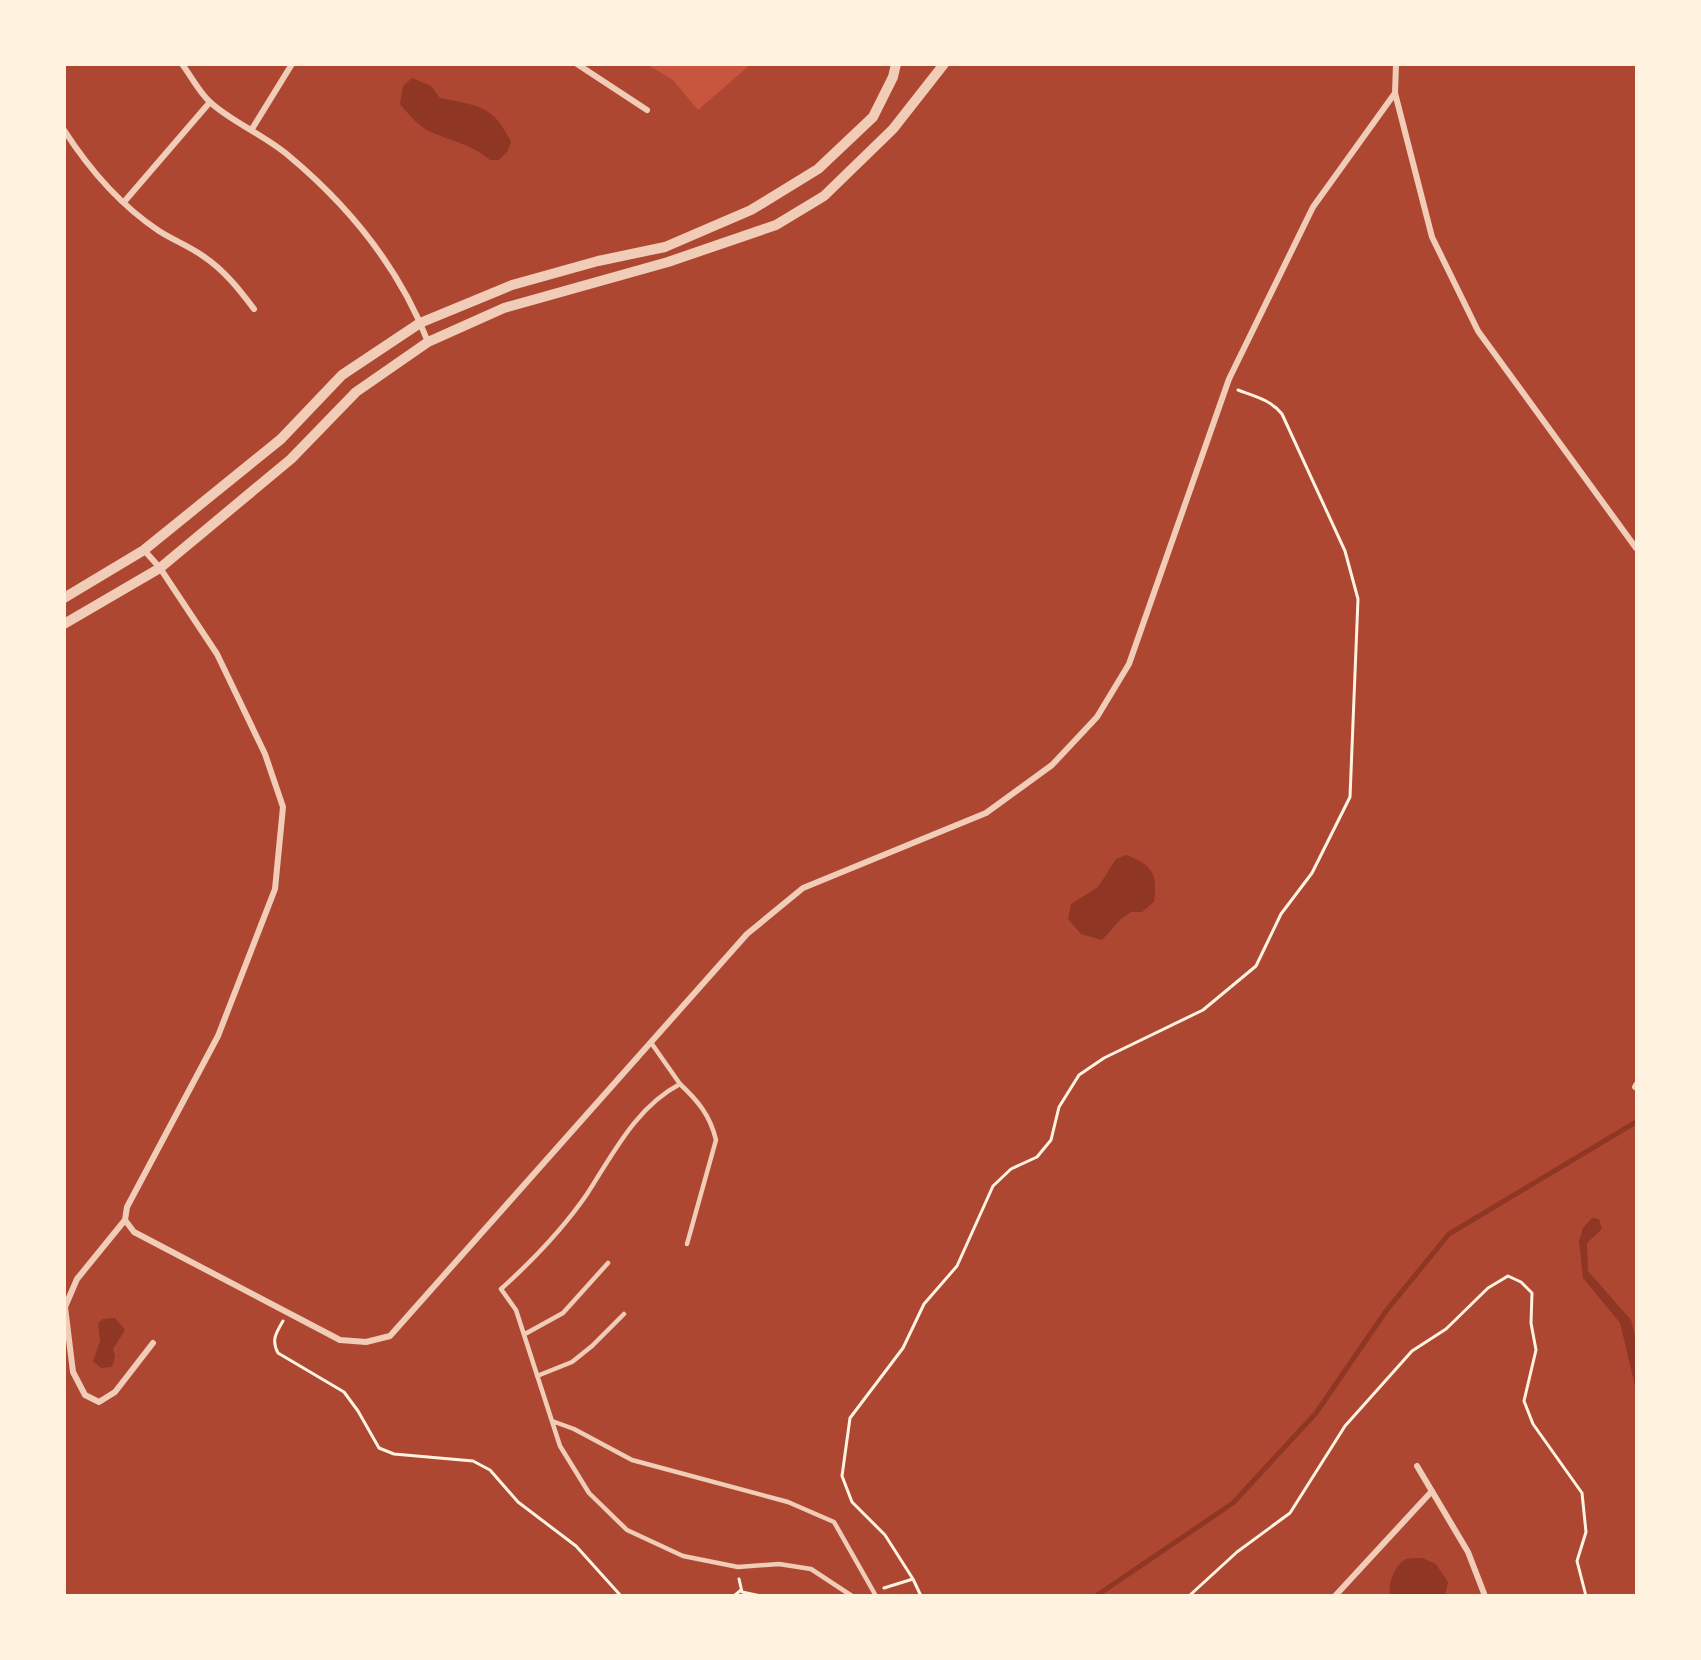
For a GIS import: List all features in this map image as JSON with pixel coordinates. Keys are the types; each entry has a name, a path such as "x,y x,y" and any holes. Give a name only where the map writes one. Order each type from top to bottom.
{"street":[{"path":"182,64 210,102 288,155 341,202 381,250 428,342"},
{"path":"252,129 292,64"},
{"path":"577,64 647,110"},
{"path":"64,598 144,550 280,439 342,375 420,323 512,285 598,261 665,247 751,210 818,170 873,117 896,64"},
{"path":"64,624 160,568 291,459 356,392 428,342 504,308 668,262 776,225 824,196 893,129 944,64"},
{"path":"1396,64 1395,93 1432,237 1478,330 1636,548"},
{"path":"124,1220 134,1232 340,1340 366,1342 390,1335 652,1044 747,934 803,888 986,813 1052,765 1097,717 1129,664 1226,386 1313,207 1395,93"},
{"path":"124,202 210,102"},
{"path":"64,130 88,165 124,202 158,230 204,256 232,280 254,309"},
{"path":"144,550 160,568 217,654 265,753 283,807 275,889 218,1036 127,1207 124,1220 77,1280 65,1307 73,1372 85,1395 99,1402 115,1392 153,1343"},
{"path":"1418,1466 1468,1552 1485,1596"},
{"path":"1335,1596 1432,1491"}],"lane":[{"path":"652,1044 680,1084 703,1107 712,1123 716,1140 687,1244"},
{"path":"680,1084 666,1091 618,1142 586,1194 564,1224 501,1289 516,1310 560,1446 589,1493 627,1530 683,1556 738,1567 779,1564 811,1569 852,1596"},
{"path":"525,1334 563,1313 608,1263"},
{"path":"537,1376 572,1362 592,1346 624,1314"},
{"path":"552,1421 574,1429 632,1460 788,1503 834,1522 876,1593"}],"path":[{"path":"921,1596 913,1578 885,1535 852,1502 842,1476 850,1418 903,1348 924,1304 957,1266 993,1186 1011,1169 1037,1157 1051,1140 1059,1107 1080,1075 1104,1058 1203,1010 1256,966 1281,914 1312,873 1350,797 1358,598 1345,551 1282,414 1263,399 1226,386"},
{"path":"1189,1596 1237,1552 1290,1513 1345,1426 1412,1351 1446,1329 1488,1288 1508,1276 1521,1282 1532,1293 1531,1323 1536,1350 1524,1401 1533,1424 1582,1493 1586,1532 1577,1561 1586,1596"},
{"path":"287,1312 274,1337 273,1344 278,1353 344,1392 358,1411 379,1448 394,1454 473,1461 490,1470 518,1502 576,1546 621,1596"},
{"path":"738,1567 741,1590 745,1594 761,1596"},
{"path":"876,1593 913,1578"},
{"path":"734,1596 741,1590"}],"shaded area":[{"path":"751,64 1636,65 1636,1595 65,1595 64,65 648,65 673,80 698,110"},
{"path":"412,78 431,86 440,98 474,105 490,113 498,120 511,142 507,152 499,160 490,160 469,147 433,133 419,124 400,104 403,86"},
{"path":"1126,855 1142,863 1152,872 1155,884 1154,902 1142,912 1131,912 1122,918 1102,940 1081,934 1068,919 1071,904 1098,887 1116,859"},
{"path":"1592,1218 1599,1219 1602,1229 1587,1243 1588,1271 1631,1320 1636,1340 1636,1390 1620,1323 1583,1278 1579,1241 1583,1228"},
{"path":"115,1318 125,1330 113,1349 115,1357 112,1367 101,1368 93,1361 100,1341 98,1323 103,1319"},
{"path":"1422,1558 1436,1564 1448,1582 1445,1595 1390,1595 1391,1580 1399,1565 1406,1559"}],"waterway":[{"path":"1096,1596 1233,1503 1316,1413 1386,1311 1449,1234 1636,1122"}]}
